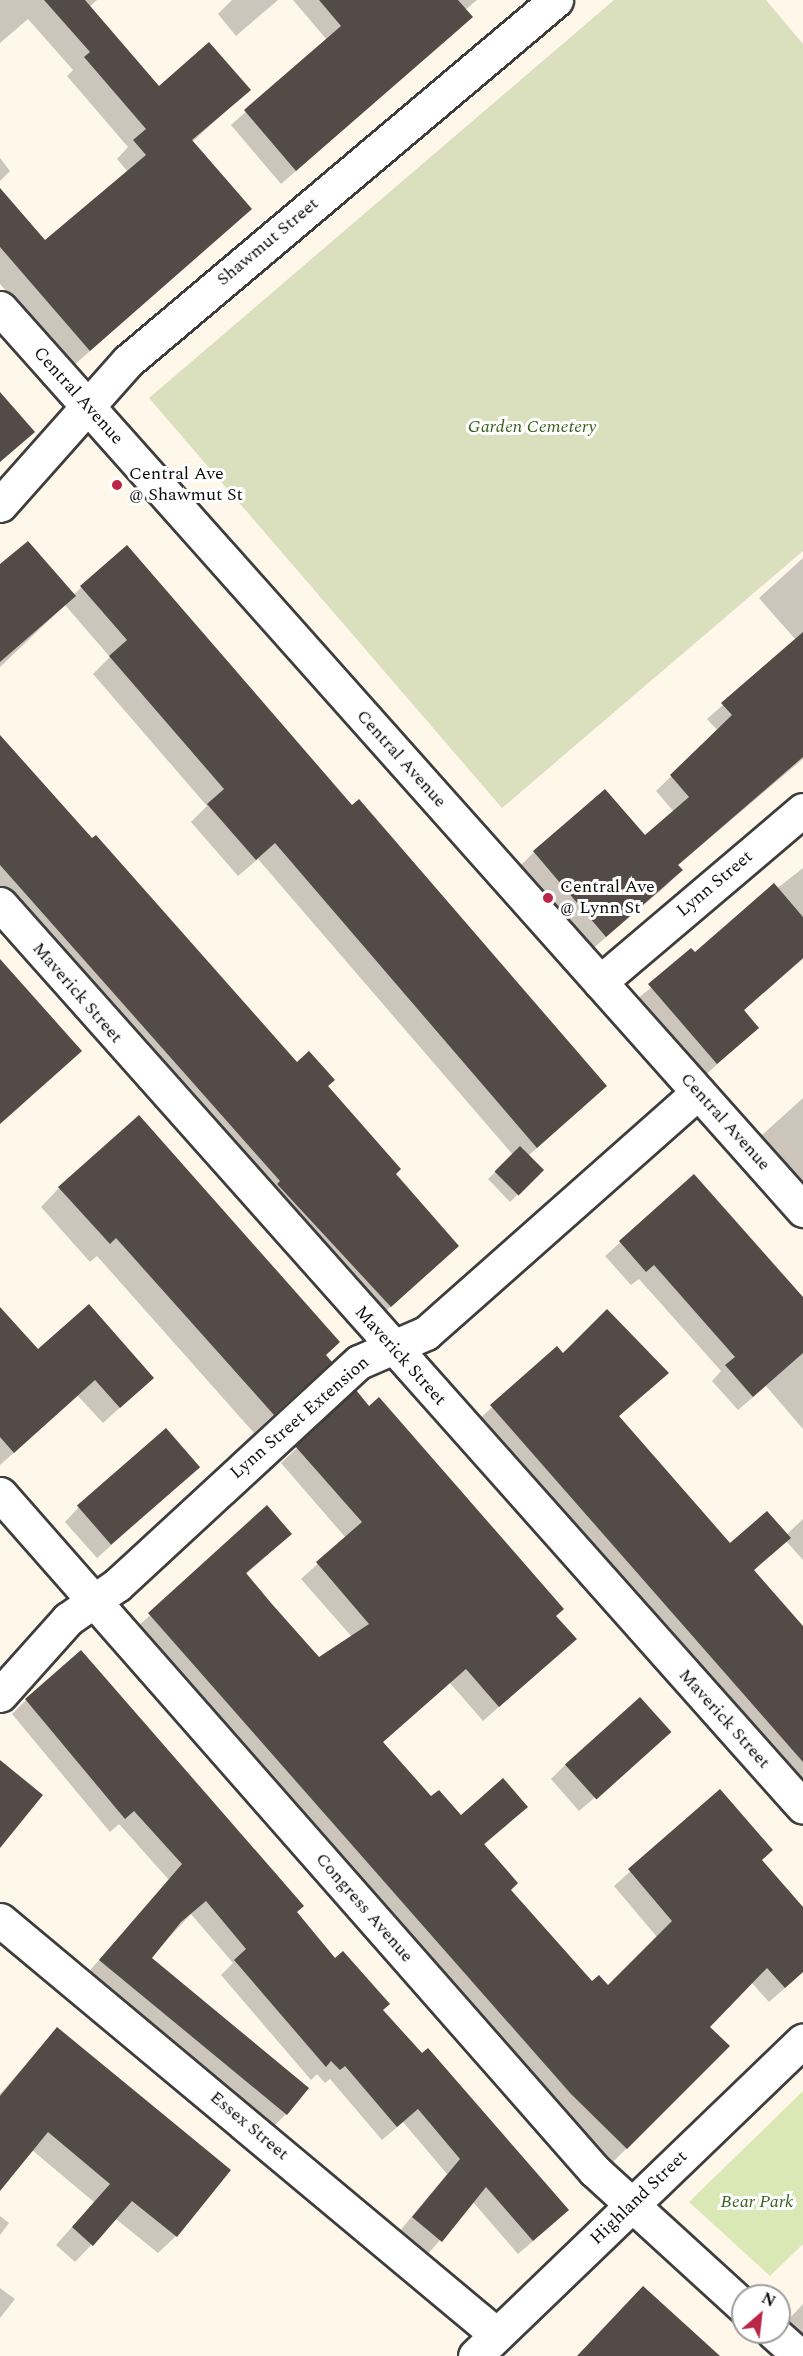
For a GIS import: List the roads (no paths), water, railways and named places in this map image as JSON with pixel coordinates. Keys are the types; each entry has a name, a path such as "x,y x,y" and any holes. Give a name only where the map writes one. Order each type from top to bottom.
{"street":[{"name":"Shawmut Street","path":"0,505 128,360 556,0"},
{"name":"Central Avenue","path":"0,308 803,1210"},
{"name":"Lynn Street","path":"600,982 803,810"},
{"name":"Maverick Street","path":"0,904 803,1807"},
{"name":"Lynn Street Extension","path":"0,1695 68,1619 117,1585 359,1362 426,1334 698,1092"},
{"name":"Congress Avenue","path":"0,1494 630,2206 731,2295"},
{"name":"Essex Street","path":"0,1920 486,2345"},
{"name":"Highland Street","path":"486,2345 803,2040"},
{"path":"786,2344 800,2356"}],"place":[{"name":"Central Ave @ Shawmut St","path":"117,485"},
{"name":"Central Ave @ Lynn St","path":"548,898"}],"park label":[{"name":"Garden Cemetery","path":"532,427"},
{"name":"Bear Park","path":"757,2202"}]}
